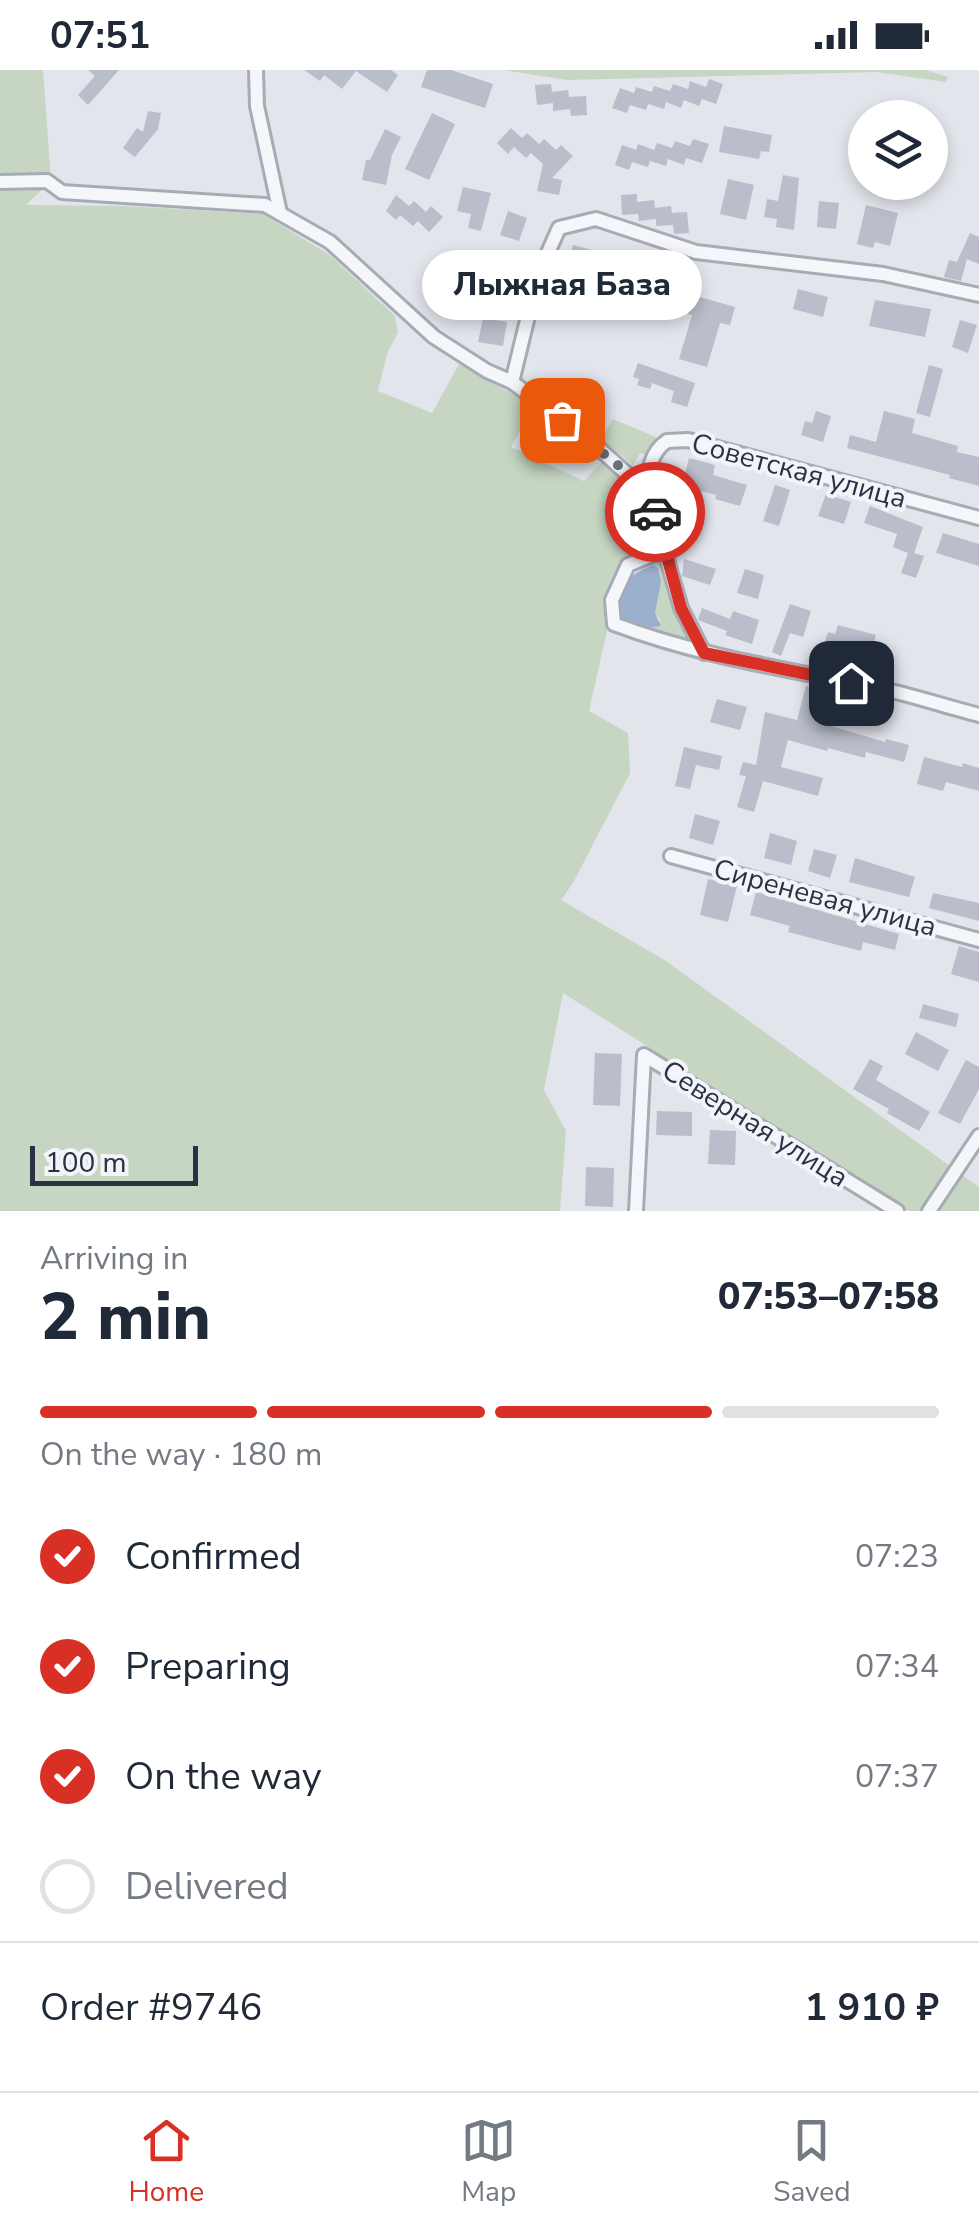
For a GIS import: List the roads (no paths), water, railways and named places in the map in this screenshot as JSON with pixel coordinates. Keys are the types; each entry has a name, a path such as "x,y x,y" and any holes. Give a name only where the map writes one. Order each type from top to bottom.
{"street":[{"path":"256,70 260,121 280,213"},
{"path":"0,182 47,181 62,192 265,205 330,242 434,337 512,382 605,453 648,493 681,608 704,653"},
{"path":"512,382 547,252 560,228 574,222 596,218 696,252 883,274 979,295"},
{"name":"Советская улица","path":"648,493 648,475 659,446 667,441 688,440 979,518"},
{"path":"666,549 628,565 612,600 614,624 704,653 888,690 979,716"},
{"name":"Сиреневая улица","path":"671,856 979,940"},
{"name":"Северная улица","path":"636,1211 644,1055 897,1211"},
{"path":"929,1211 979,1136"}],"water":[{"path":"653,565 658,568 661,582 655,613 661,626 632,625 617,615 623,590 636,573"}],"place":[{"name":"Лыжная База","path":"562,420"}]}
